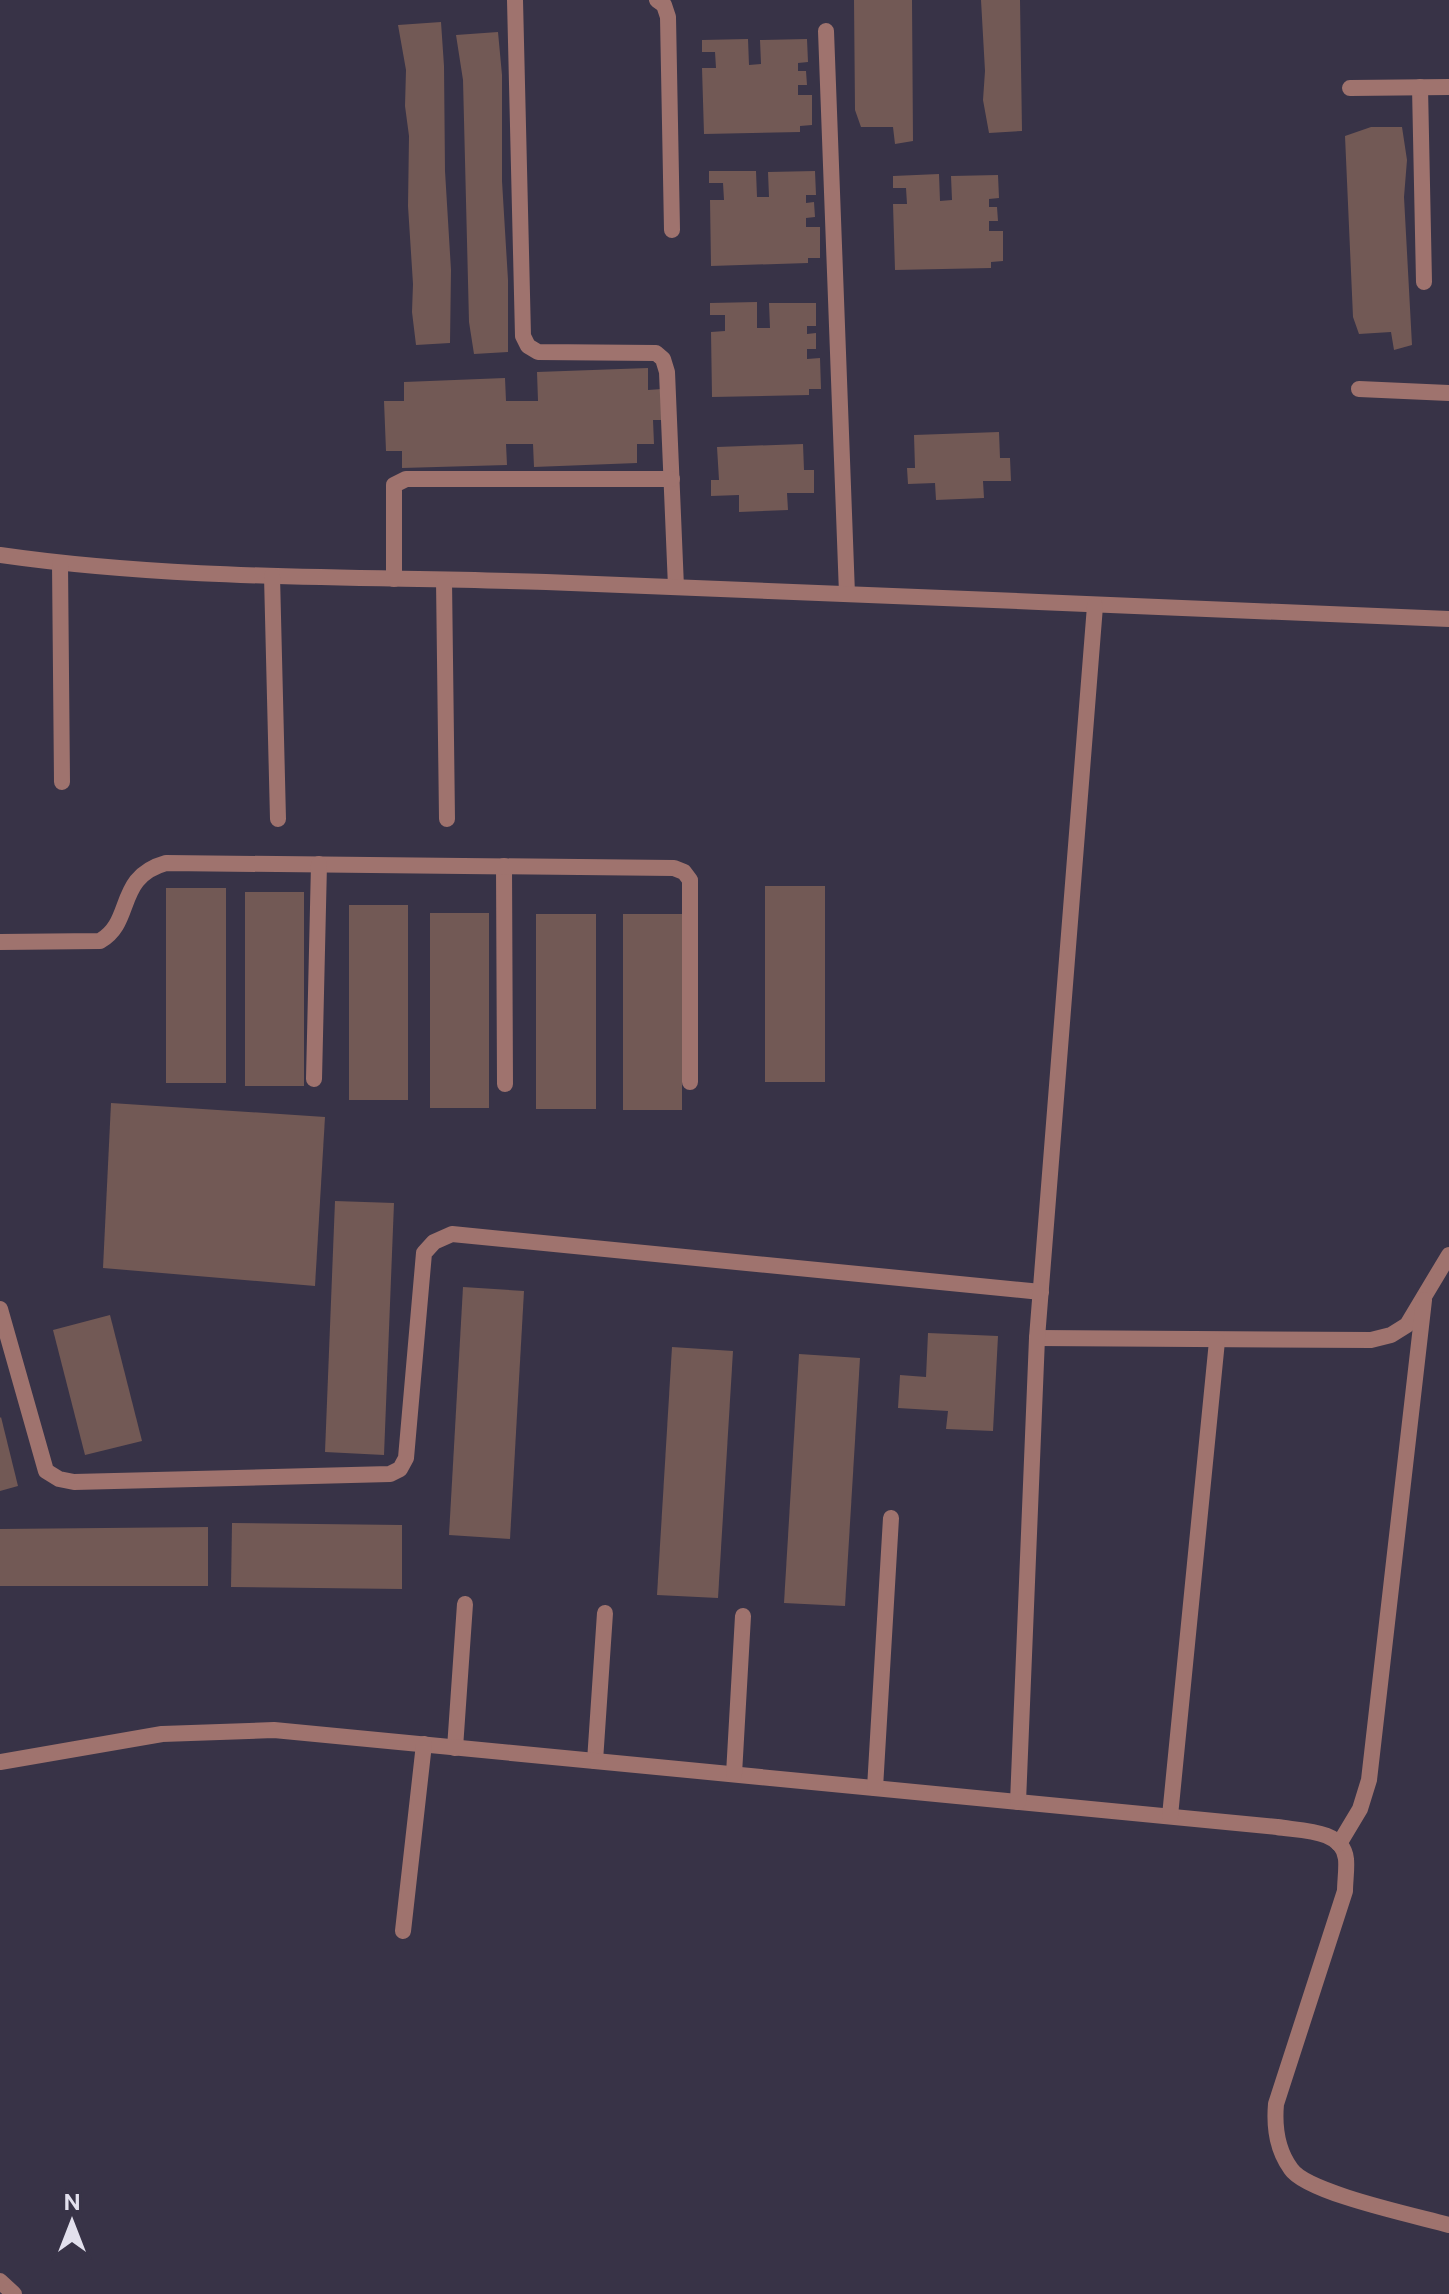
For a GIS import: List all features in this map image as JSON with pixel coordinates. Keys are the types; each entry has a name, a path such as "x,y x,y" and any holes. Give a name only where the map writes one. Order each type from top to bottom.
{"street":[{"path":"515,0 523,336 528,346 538,352 656,353 663,359 667,372 676,587"},
{"path":"657,0 664,5 668,17 672,230"},
{"path":"826,31 847,594"},
{"path":"1420,87 1424,282"},
{"path":"1350,88 1449,87"},
{"path":"1359,389 1449,393"},
{"path":"394,579 394,485 398,481 672,479"},
{"path":"0,555 60,563 272,576 676,587 1449,619"},
{"path":"60,563 62,782"},
{"path":"272,576 278,819"},
{"path":"444,580 447,819"},
{"path":"1018,1802 1037,1338 1095,606"},
{"path":"0,942 100,941 111,935 139,875 150,867 166,863 674,868 684,872 690,880 690,1082"},
{"path":"314,1079 319,864"},
{"path":"504,866 505,1084"},
{"path":"0,1309 46,1471 59,1479 74,1482 390,1474 400,1469 406,1458 424,1253 434,1242 452,1234 1041,1292"},
{"path":"1037,1338 1371,1340 1391,1335 1407,1325 1449,1255"},
{"path":"1339,1844 1360,1809 1369,1780 1424,1300"},
{"path":"1170,1816 1217,1341"},
{"path":"875,1788 891,1518"},
{"path":"455,1748 465,1604"},
{"path":"595,1761 605,1613"},
{"path":"734,1774 743,1616"},
{"path":"0,1762 162,1734 274,1730 1170,1816 1330,1836 1346,1856 1345,1891 1276,2104 1274,2124 1278,2145 1292,2172 1316,2187 1449,2225"},
{"path":"403,1931 424,1744"},
{"path":"0,2281 14,2294"}],"building":[{"path":"854,0 912,0 913,141 895,144 893,127 861,127 855,110"},
{"path":"981,0 1020,0 1022,131 989,133 983,100 985,71"},
{"path":"441,22 451,270 450,343 416,345 408,206 406,70 398,25"},
{"path":"498,32 502,75 508,352 474,354 469,322 463,80 456,35"},
{"path":"748,39 749,65 761,64 760,40 807,39 808,62 798,63 798,71 806,71 807,85 798,85 798,95 812,95 812,125 800,126 800,132 704,134 702,68 716,68 715,52 702,52 702,40"},
{"path":"1371,127 1402,127 1407,160 1404,197 1412,345 1394,350 1391,332 1359,334 1353,317 1345,136"},
{"path":"709,171 756,171 757,197 769,197 768,172 815,171 816,195 806,195 806,203 814,202 815,217 806,218 806,227 820,227 820,258 808,258 808,263 711,266 710,200 724,200 723,183 709,183"},
{"path":"939,174 940,201 952,200 951,176 998,175 999,198 989,199 989,207 997,207 998,221 989,221 989,231 1003,231 1003,261 991,262 991,268 895,270 893,204 907,204 906,188 893,188 893,176"},
{"path":"757,302 757,328 770,328 769,303 816,303 816,326 807,326 807,334 816,333 816,349 807,349 807,359 820,358 821,389 809,389 809,395 712,397 711,332 725,331 725,315 710,315 710,303"},
{"path":"648,368 648,390 662,389 663,420 653,420 654,444 637,444 637,463 534,467 533,444 506,444 507,465 402,468 402,451 386,451 384,401 404,401 404,382 505,378 506,401 538,401 537,372"},
{"path":"999,432 1000,458 1010,458 1011,481 983,481 984,498 936,500 935,483 908,484 907,468 915,468 914,435"},
{"path":"803,444 804,470 814,470 814,493 787,493 788,510 739,512 739,495 711,496 711,480 719,480 717,447"},
{"path":"765,886 825,886 825,1082 765,1082"},
{"path":"166,888 226,888 226,1083 166,1083"},
{"path":"245,892 304,892 304,1086 245,1086"},
{"path":"349,905 408,905 408,1100 349,1100"},
{"path":"430,913 489,913 489,1108 430,1108"},
{"path":"536,914 596,914 596,1109 536,1109"},
{"path":"623,914 682,914 682,1110 623,1110"},
{"path":"111,1103 325,1117 315,1286 103,1268"},
{"path":"335,1201 394,1203 384,1455 325,1452"},
{"path":"463,1287 524,1291 510,1539 449,1535"},
{"path":"110,1315 142,1441 85,1455 53,1330"},
{"path":"928,1333 998,1336 993,1431 946,1429 948,1411 898,1408 900,1375 926,1377"},
{"path":"672,1347 733,1351 718,1598 657,1595"},
{"path":"799,1354 860,1358 845,1606 784,1603"},
{"path":"0,1418 18,1486 0,1491"},
{"path":"232,1523 402,1525 402,1589 231,1587"},
{"path":"208,1527 208,1586 0,1586 0,1529"}]}
